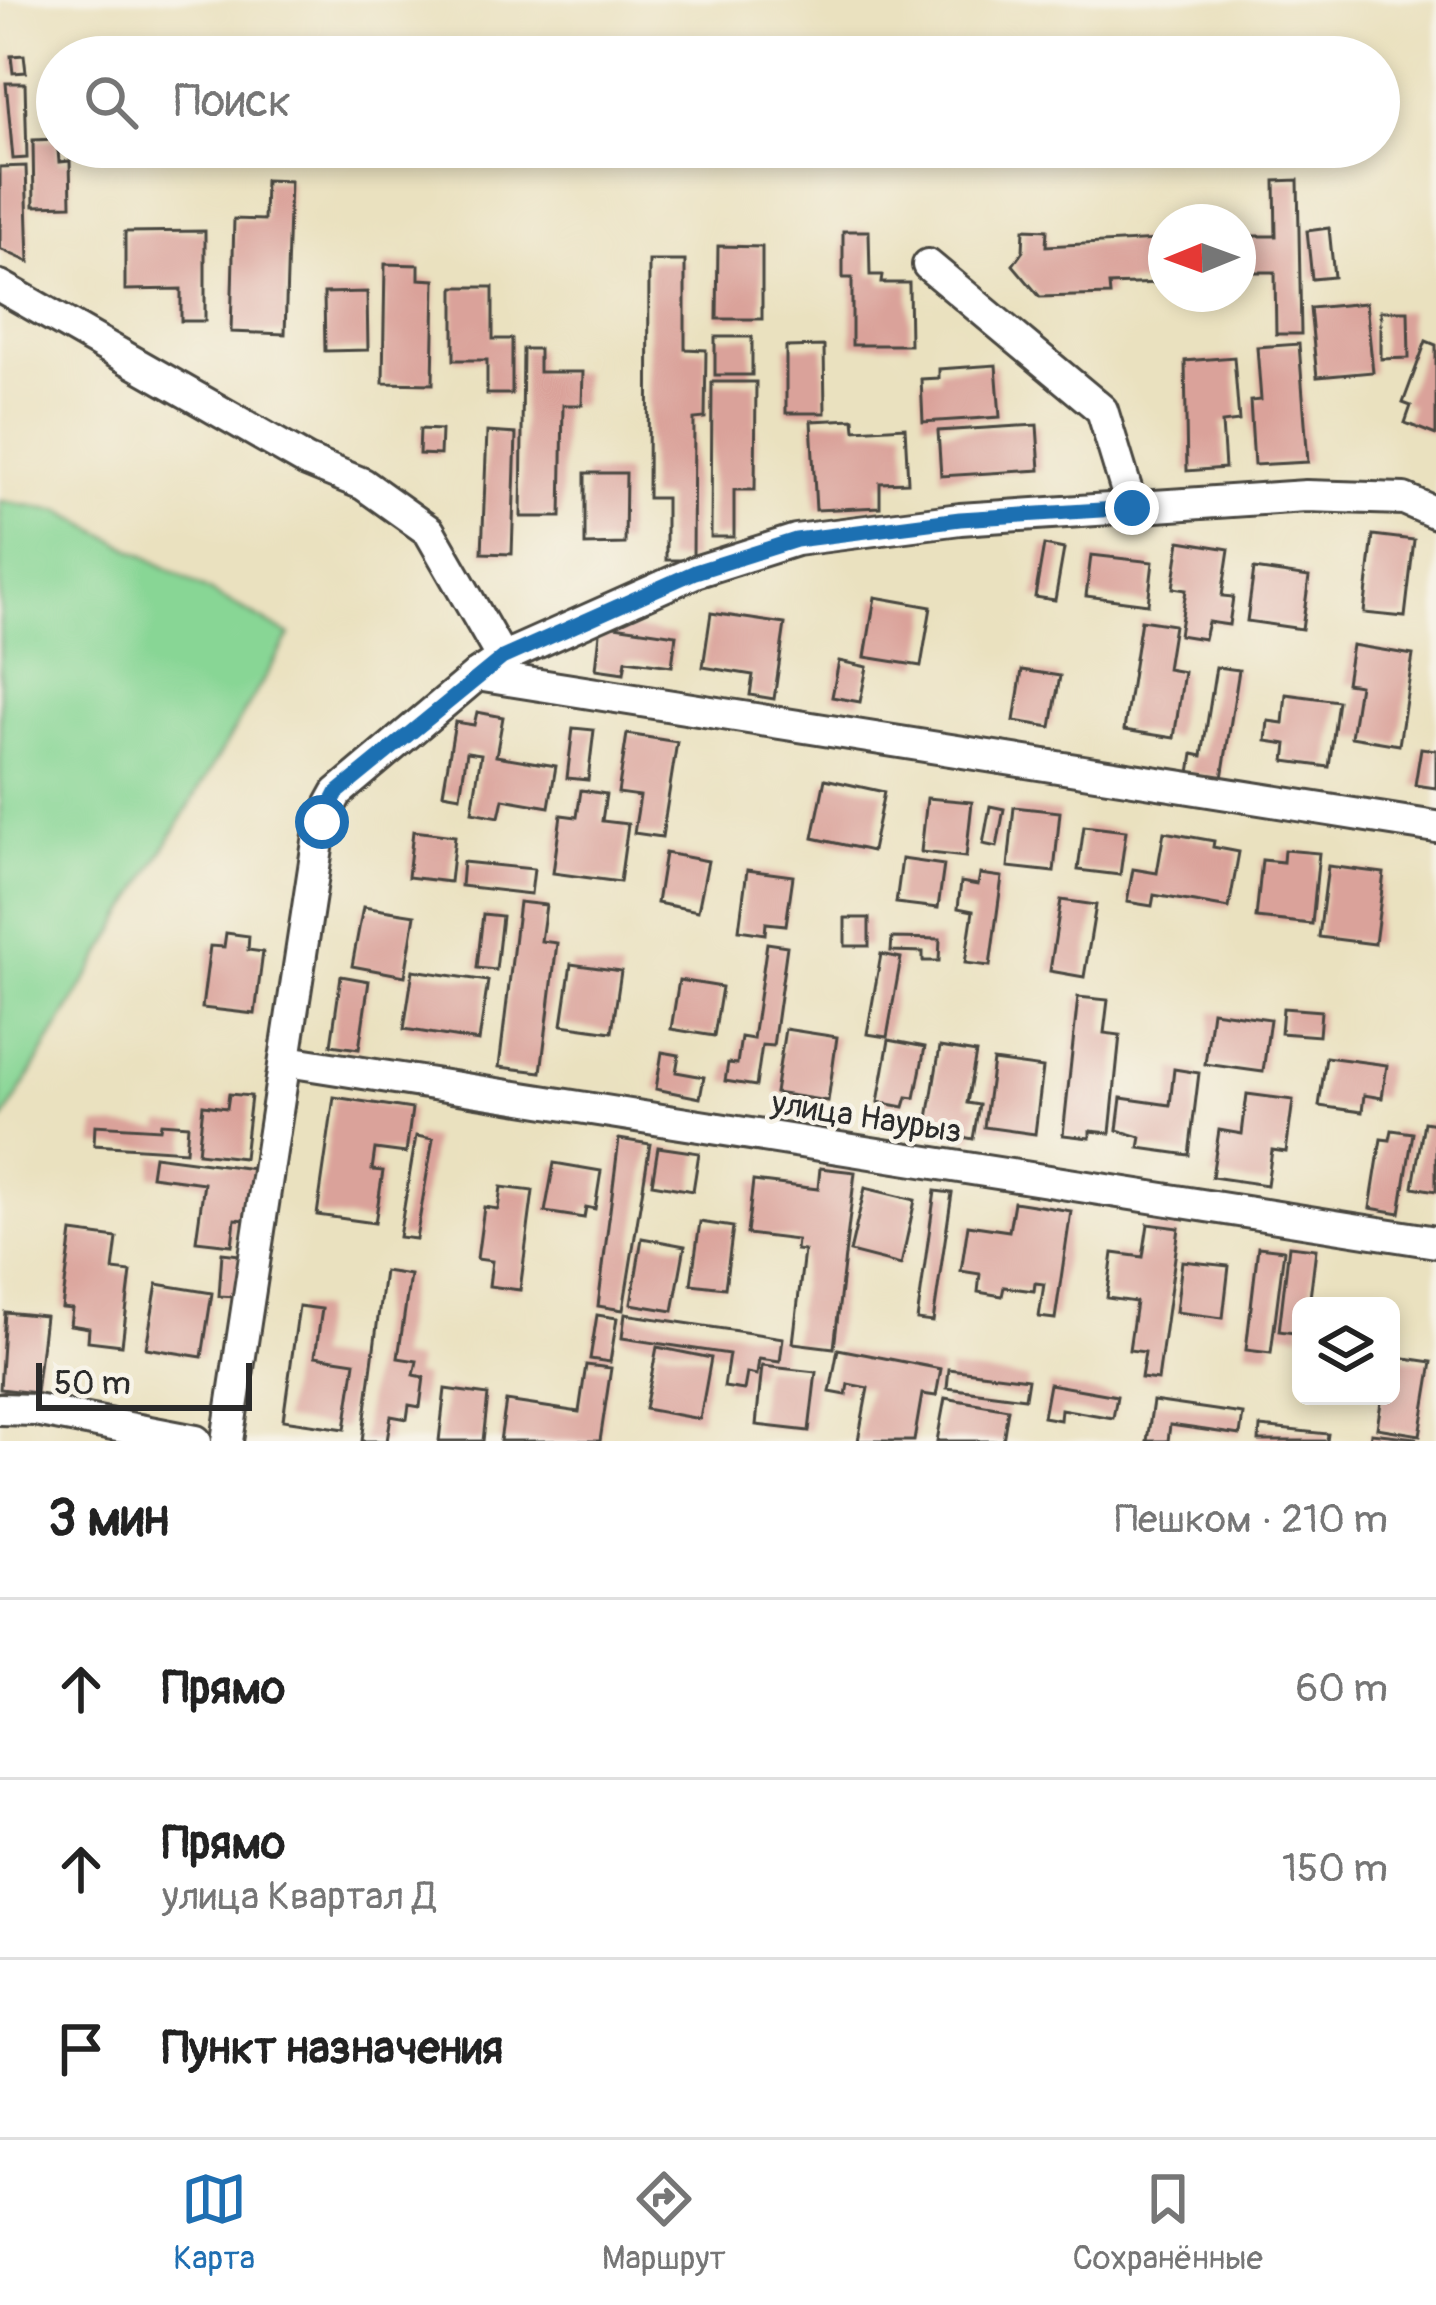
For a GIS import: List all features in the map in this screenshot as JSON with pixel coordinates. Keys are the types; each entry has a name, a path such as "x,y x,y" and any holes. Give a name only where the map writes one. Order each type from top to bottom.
{"street":[{"path":"928,265 1102,410 1132,508"},
{"path":"0,286 307,461 363,484 429,531 490,666"},
{"path":"226,1441 322,822 337,793 490,666 695,572 796,540 960,519 1306,496 1404,499 1436,513"},
{"path":"490,666 1436,826"},
{"name":"улица Наурыз","path":"287,1061 1436,1242"},
{"path":"0,1409 35,1409 196,1441"}],"green space":[{"path":"0,501 61,511 290,635 0,1126"}],"building":[{"path":"24,55 26,72 13,73 11,56"},
{"path":"6,83 25,83 27,158 13,159"},
{"path":"33,140 36,168 70,168 71,205 34,206"},
{"path":"26,166 29,262 0,249 0,167"},
{"path":"265,180 290,181 285,334 231,332 234,219 264,220"},
{"path":"1298,180 1301,334 1276,334 1275,272 1256,272 1256,236 1276,236 1275,181"},
{"path":"1329,228 1334,277 1312,279 1307,231"},
{"path":"1024,229 1047,230 1046,246 1148,241 1148,283 1109,285 1110,295 1040,297 1013,265 1023,251"},
{"path":"205,231 205,321 181,321 181,289 125,290 125,232"},
{"path":"843,231 869,231 870,275 882,275 881,283 909,283 910,345 852,345 852,278 843,278"},
{"path":"718,246 762,247 762,319 717,319"},
{"path":"649,261 685,261 685,349 706,350 705,418 694,419 693,560 666,560 666,498 648,498"},
{"path":"385,264 419,265 419,279 435,280 433,384 383,383"},
{"path":"454,287 493,287 493,339 512,339 512,394 487,394 487,360 454,360"},
{"path":"367,292 368,350 325,351 324,293"},
{"path":"1366,303 1373,372 1317,377 1310,308"},
{"path":"1381,311 1408,311 1409,358 1381,359"},
{"path":"715,337 752,337 752,375 715,375"},
{"path":"1426,341 1436,345 1436,435 1405,423 1411,406 1403,403"},
{"path":"1299,344 1308,462 1254,465 1250,401 1261,400 1257,347"},
{"path":"824,346 825,413 786,413 786,347"},
{"path":"523,349 539,349 539,372 583,372 582,405 563,405 561,517 521,517"},
{"path":"1234,357 1239,421 1222,423 1225,468 1187,471 1185,361"},
{"path":"996,365 1000,417 923,422 921,379 939,378 939,369"},
{"path":"712,382 756,382 755,490 734,490 734,537 711,537"},
{"path":"854,419 855,430 905,427 908,482 880,483 880,507 816,510 811,421"},
{"path":"1037,425 1040,470 941,476 938,431"},
{"path":"420,429 441,430 440,455 419,454"},
{"path":"487,432 516,434 512,554 482,553"},
{"path":"585,473 626,473 625,544 585,545"},
{"path":"1373,535 1414,540 1405,617 1364,613"},
{"path":"1180,541 1229,549 1222,596 1233,597 1229,625 1208,622 1204,639 1179,635 1186,590 1173,588"},
{"path":"1044,545 1064,549 1055,600 1035,597"},
{"path":"1091,555 1153,562 1148,604 1086,596"},
{"path":"1254,569 1309,577 1302,629 1247,621"},
{"path":"875,597 931,607 921,666 865,657"},
{"path":"711,613 785,624 774,699 750,695 753,675 703,667"},
{"path":"1141,620 1174,625 1167,669 1184,672 1174,738 1124,730"},
{"path":"601,624 676,635 672,666 626,660 624,673 596,669"},
{"path":"1352,645 1413,655 1399,745 1351,737 1359,685 1346,683"},
{"path":"839,661 867,667 860,702 832,697"},
{"path":"1216,667 1239,670 1222,778 1190,773 1193,754 1202,756"},
{"path":"1022,670 1060,676 1051,727 1014,721"},
{"path":"1286,694 1338,701 1329,767 1285,761 1287,744 1266,741 1268,721 1283,723"},
{"path":"477,712 503,717 496,756 556,766 549,807 503,799 499,817 472,812 481,754 467,752 460,796 443,793 455,722 474,725"},
{"path":"573,728 594,730 588,780 567,778"},
{"path":"627,734 677,742 662,837 634,833 640,796 618,793"},
{"path":"1421,748 1436,750 1436,788 1415,785"},
{"path":"825,779 884,792 872,851 813,838"},
{"path":"581,790 606,794 602,821 628,824 620,882 553,873 561,815 577,817"},
{"path":"927,798 972,802 966,857 921,852"},
{"path":"990,806 1004,809 997,847 983,844"},
{"path":"1014,807 1060,812 1054,872 1008,867"},
{"path":"1084,826 1126,831 1120,875 1078,870"},
{"path":"413,831 455,836 450,882 408,877"},
{"path":"1164,832 1214,841 1213,847 1239,852 1229,908 1154,895 1152,906 1127,902 1133,869 1157,873"},
{"path":"1284,850 1319,853 1312,924 1256,918 1262,860 1283,862"},
{"path":"665,853 708,861 698,911 657,903"},
{"path":"902,859 944,865 938,908 896,903"},
{"path":"463,862 534,869 531,894 461,886"},
{"path":"1328,866 1384,873 1375,944 1319,937"},
{"path":"747,870 793,876 786,925 766,923 765,934 739,930"},
{"path":"980,874 1002,877 990,966 965,963 973,911 958,908 961,882 978,885"},
{"path":"1061,900 1096,905 1084,977 1050,971"},
{"path":"519,902 546,905 541,941 557,943 541,1072 499,1067"},
{"path":"363,907 415,915 405,976 352,966"},
{"path":"483,914 502,916 496,970 477,968"},
{"path":"845,918 869,918 869,946 845,946"},
{"path":"226,933 249,936 248,950 263,952 255,1014 202,1008 210,946 224,947"},
{"path":"892,938 940,939 939,961 923,961 923,952 891,951"},
{"path":"767,943 787,946 773,1046 762,1045 756,1086 725,1081 728,1063 737,1064 741,1037 753,1039"},
{"path":"881,954 901,958 887,1037 867,1034"},
{"path":"571,964 621,971 612,1032 562,1025"},
{"path":"413,970 488,981 479,1041 404,1029"},
{"path":"341,976 369,981 359,1049 331,1045"},
{"path":"679,980 722,987 714,1036 671,1029"},
{"path":"1078,997 1108,1000 1104,1033 1120,1035 1110,1133 1090,1131 1090,1138 1063,1135"},
{"path":"1283,1008 1321,1011 1319,1036 1281,1033"},
{"path":"1212,1011 1270,1019 1263,1072 1205,1064"},
{"path":"785,1029 837,1037 828,1101 775,1093"},
{"path":"889,1040 925,1047 915,1098 907,1097 904,1107 878,1102"},
{"path":"940,1047 976,1053 967,1103 979,1105 973,1139 926,1130"},
{"path":"662,1052 679,1055 676,1072 704,1077 700,1098 656,1089"},
{"path":"1326,1057 1387,1065 1382,1098 1364,1095 1362,1112 1319,1106"},
{"path":"993,1061 1043,1068 1035,1134 984,1127"},
{"path":"1174,1069 1199,1073 1189,1155 1139,1148 1141,1137 1117,1130 1121,1098 1170,1105"},
{"path":"229,1094 251,1096 244,1158 198,1153 203,1105 227,1108"},
{"path":"1247,1094 1293,1100 1286,1152 1272,1150 1267,1185 1212,1177 1219,1130 1242,1134"},
{"path":"334,1097 412,1109 406,1153 375,1149 372,1170 383,1171 375,1223 317,1215"},
{"path":"1424,1122 1436,1124 1436,1191 1413,1187"},
{"path":"161,1123 188,1125 186,1151 94,1145 95,1125 160,1129"},
{"path":"1392,1130 1413,1133 1400,1213 1370,1208 1381,1139 1390,1140"},
{"path":"416,1136 433,1139 416,1239 399,1237"},
{"path":"619,1139 650,1144 623,1310 598,1306"},
{"path":"658,1147 699,1153 693,1191 652,1184"},
{"path":"154,1156 254,1169 247,1220 235,1219 232,1245 196,1241 204,1183 151,1176"},
{"path":"554,1163 601,1171 595,1209 586,1207 584,1218 545,1212"},
{"path":"820,1168 855,1172 834,1348 793,1343 804,1251 796,1250 797,1240 747,1234 753,1181 818,1189"},
{"path":"501,1187 533,1191 520,1290 489,1286 492,1261 477,1259 484,1207 498,1209"},
{"path":"865,1188 915,1200 901,1265 850,1252"},
{"path":"935,1191 952,1193 933,1322 917,1320"},
{"path":"1014,1202 1071,1211 1055,1319 1039,1317 1044,1284 1035,1283 1034,1291 1004,1287 1002,1296 978,1292 980,1274 961,1271 968,1225 1009,1231"},
{"path":"700,1222 733,1227 725,1288 691,1284"},
{"path":"1148,1224 1179,1228 1158,1380 1141,1378 1145,1352 1129,1350 1136,1302 1107,1298 1113,1253 1143,1257"},
{"path":"72,1232 117,1238 113,1270 131,1272 122,1345 88,1341 89,1328 70,1325 72,1309 62,1308"},
{"path":"642,1238 685,1246 673,1311 631,1304"},
{"path":"1289,1246 1316,1249 1310,1297 1292,1297 1292,1333 1279,1331"},
{"path":"1258,1247 1284,1250 1271,1353 1246,1350"},
{"path":"222,1253 240,1255 237,1297 219,1296"},
{"path":"1182,1261 1229,1266 1223,1318 1176,1312"},
{"path":"384,1271 410,1275 398,1358 417,1361 414,1375 424,1377 420,1407 409,1405 407,1419 391,1416 387,1441 362,1441"},
{"path":"157,1284 212,1293 202,1357 146,1348"},
{"path":"299,1306 322,1309 315,1356 355,1362 345,1429 283,1420"},
{"path":"5,1312 45,1316 36,1393 0,1389"},
{"path":"625,1314 783,1338 780,1362 759,1359 757,1375 747,1373 744,1390 724,1387 729,1354 622,1338"},
{"path":"597,1315 617,1318 610,1362 590,1359"},
{"path":"657,1347 711,1358 700,1419 645,1409"},
{"path":"838,1349 941,1369 936,1396 922,1394 914,1441 858,1441 868,1388 848,1384 846,1395 830,1392"},
{"path":"1400,1357 1432,1362 1420,1435 1377,1428 1381,1405 1400,1405"},
{"path":"586,1365 611,1368 600,1441 500,1441 506,1401 579,1412"},
{"path":"762,1366 816,1372 809,1431 756,1425"},
{"path":"949,1369 1028,1379 1025,1398 947,1388"},
{"path":"1049,1384 1117,1396 1113,1418 1061,1409 1060,1420 1043,1417"},
{"path":"445,1389 488,1395 483,1441 439,1441"},
{"path":"945,1398 1008,1409 1003,1441 937,1441"},
{"path":"1153,1401 1243,1414 1240,1435 1170,1425 1168,1441 1147,1441"},
{"path":"1260,1427 1328,1434 1327,1441 1259,1441"},
{"path":"1371,1433 1416,1438 1416,1441 1370,1441"}],"route":[{"path":"322,822 337,793 502,658 695,572 796,540 960,519 1132,508"}]}
